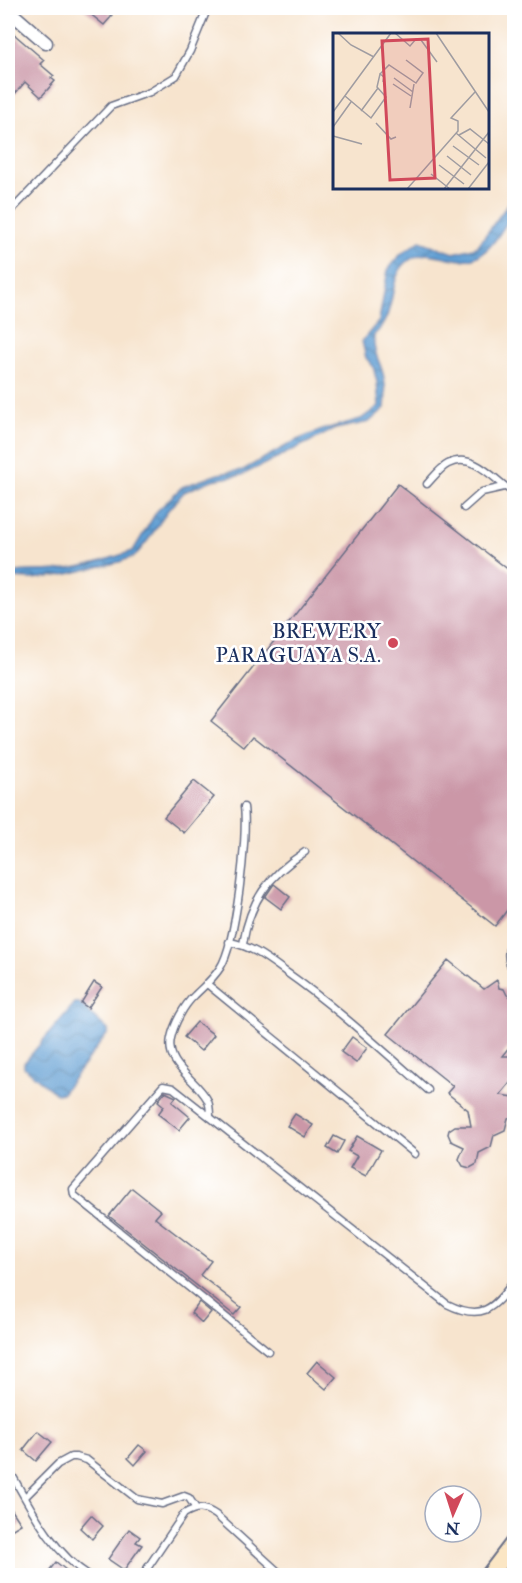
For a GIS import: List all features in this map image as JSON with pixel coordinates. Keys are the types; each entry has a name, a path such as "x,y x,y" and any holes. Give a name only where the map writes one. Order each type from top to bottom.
{"main road":[{"path":"489,1575 514,1543"}],"street":[{"path":"8,10 46,43"}],"lane":[{"path":"8,214 111,106 150,92 176,76 190,51 206,12 211,8"},
{"path":"427,484 447,464 459,461 481,466 514,494"},
{"path":"464,508 482,492 504,487"},
{"path":"210,1117 208,1099 181,1069 172,1056 170,1047 179,1018 194,996 222,966 230,942 242,877 246,821 243,807"},
{"path":"243,944 247,922 256,899 285,865 305,852"},
{"path":"514,939 508,946 508,960 514,972"},
{"path":"230,942 243,944 256,951 315,992 428,1090"},
{"path":"207,984 415,1154"},
{"path":"268,1351 77,1199 73,1189 163,1086 173,1088 447,1304 462,1312 485,1311 494,1306 514,1281"},
{"path":"25,1497 58,1464 70,1457 76,1457 87,1460 137,1499 162,1504 184,1496 189,1498 195,1508"},
{"path":"8,1468 45,1530 78,1568 90,1575"},
{"path":"142,1575 184,1514 195,1508 207,1509 216,1515 283,1575"}],"water":[{"path":"514,196 512,211 506,224 487,249 475,257 463,260 430,254 419,255 401,268 387,316 374,335 375,352 384,378 385,408 369,422 335,429 242,475 212,480 184,492 135,556 63,575 32,579 12,578 8,581 8,574 69,569 133,551 157,511 182,487 218,474 243,470 297,440 361,419 379,406 373,366 366,358 362,341 379,321 388,270 401,254 420,241 454,253 477,247"},
{"path":"75,1003 79,1003 108,1030 108,1033 62,1093 56,1094 24,1067 24,1063"}],"building":[{"path":"83,8 114,8 109,14 112,16 104,25"},
{"path":"8,29 44,60 40,64 54,76 51,78 55,81 41,97 25,82 8,102"},
{"name":"BREWERY PARAGUAYA S.A.","path":"398,484 514,574 514,901 495,926 253,736 244,747 211,721"},
{"path":"194,781 214,797 184,833 164,817"},
{"path":"274,884 290,897 281,909 265,897"},
{"path":"448,960 484,989 497,980 499,988 504,989 507,995 514,998 514,1041 502,1056 514,1056 514,1073 510,1083 500,1095 514,1097 514,1116 508,1118 505,1130 494,1135 491,1147 479,1153 477,1164 470,1168 463,1166 459,1159 464,1147 451,1141 448,1134 449,1130 455,1126 471,1126 468,1110 447,1093 453,1086 388,1034"},
{"path":"94,982 102,987 88,1008 81,1003"},
{"path":"197,1022 214,1035 201,1051 184,1037"},
{"path":"352,1037 367,1048 356,1063 341,1052"},
{"path":"165,1092 176,1097 172,1102 190,1117 179,1130 158,1114 164,1106 158,1101"},
{"path":"295,1114 313,1125 305,1137 287,1126"},
{"path":"334,1136 344,1141 337,1154 327,1148"},
{"path":"357,1136 381,1150 366,1176 350,1168 357,1156 348,1151"},
{"path":"132,1188 161,1211 155,1218 211,1261 200,1275 241,1307 234,1315 109,1216"},
{"path":"199,1302 211,1312 202,1323 191,1313"},
{"path":"317,1361 336,1377 326,1389 307,1373"},
{"path":"38,1431 52,1442 36,1461 23,1450"},
{"path":"139,1445 147,1451 135,1465 128,1458"},
{"path":"8,1504 21,1524 8,1532"},
{"path":"91,1515 103,1526 92,1539 80,1528"},
{"path":"129,1529 140,1537 136,1542 142,1545 124,1570 108,1559"},
{"path":"56,1562 66,1570 62,1575 53,1575 48,1572"}],"place":[{"name":"BREWERY PARAGUAYA S.A.","path":"393,643"}]}
